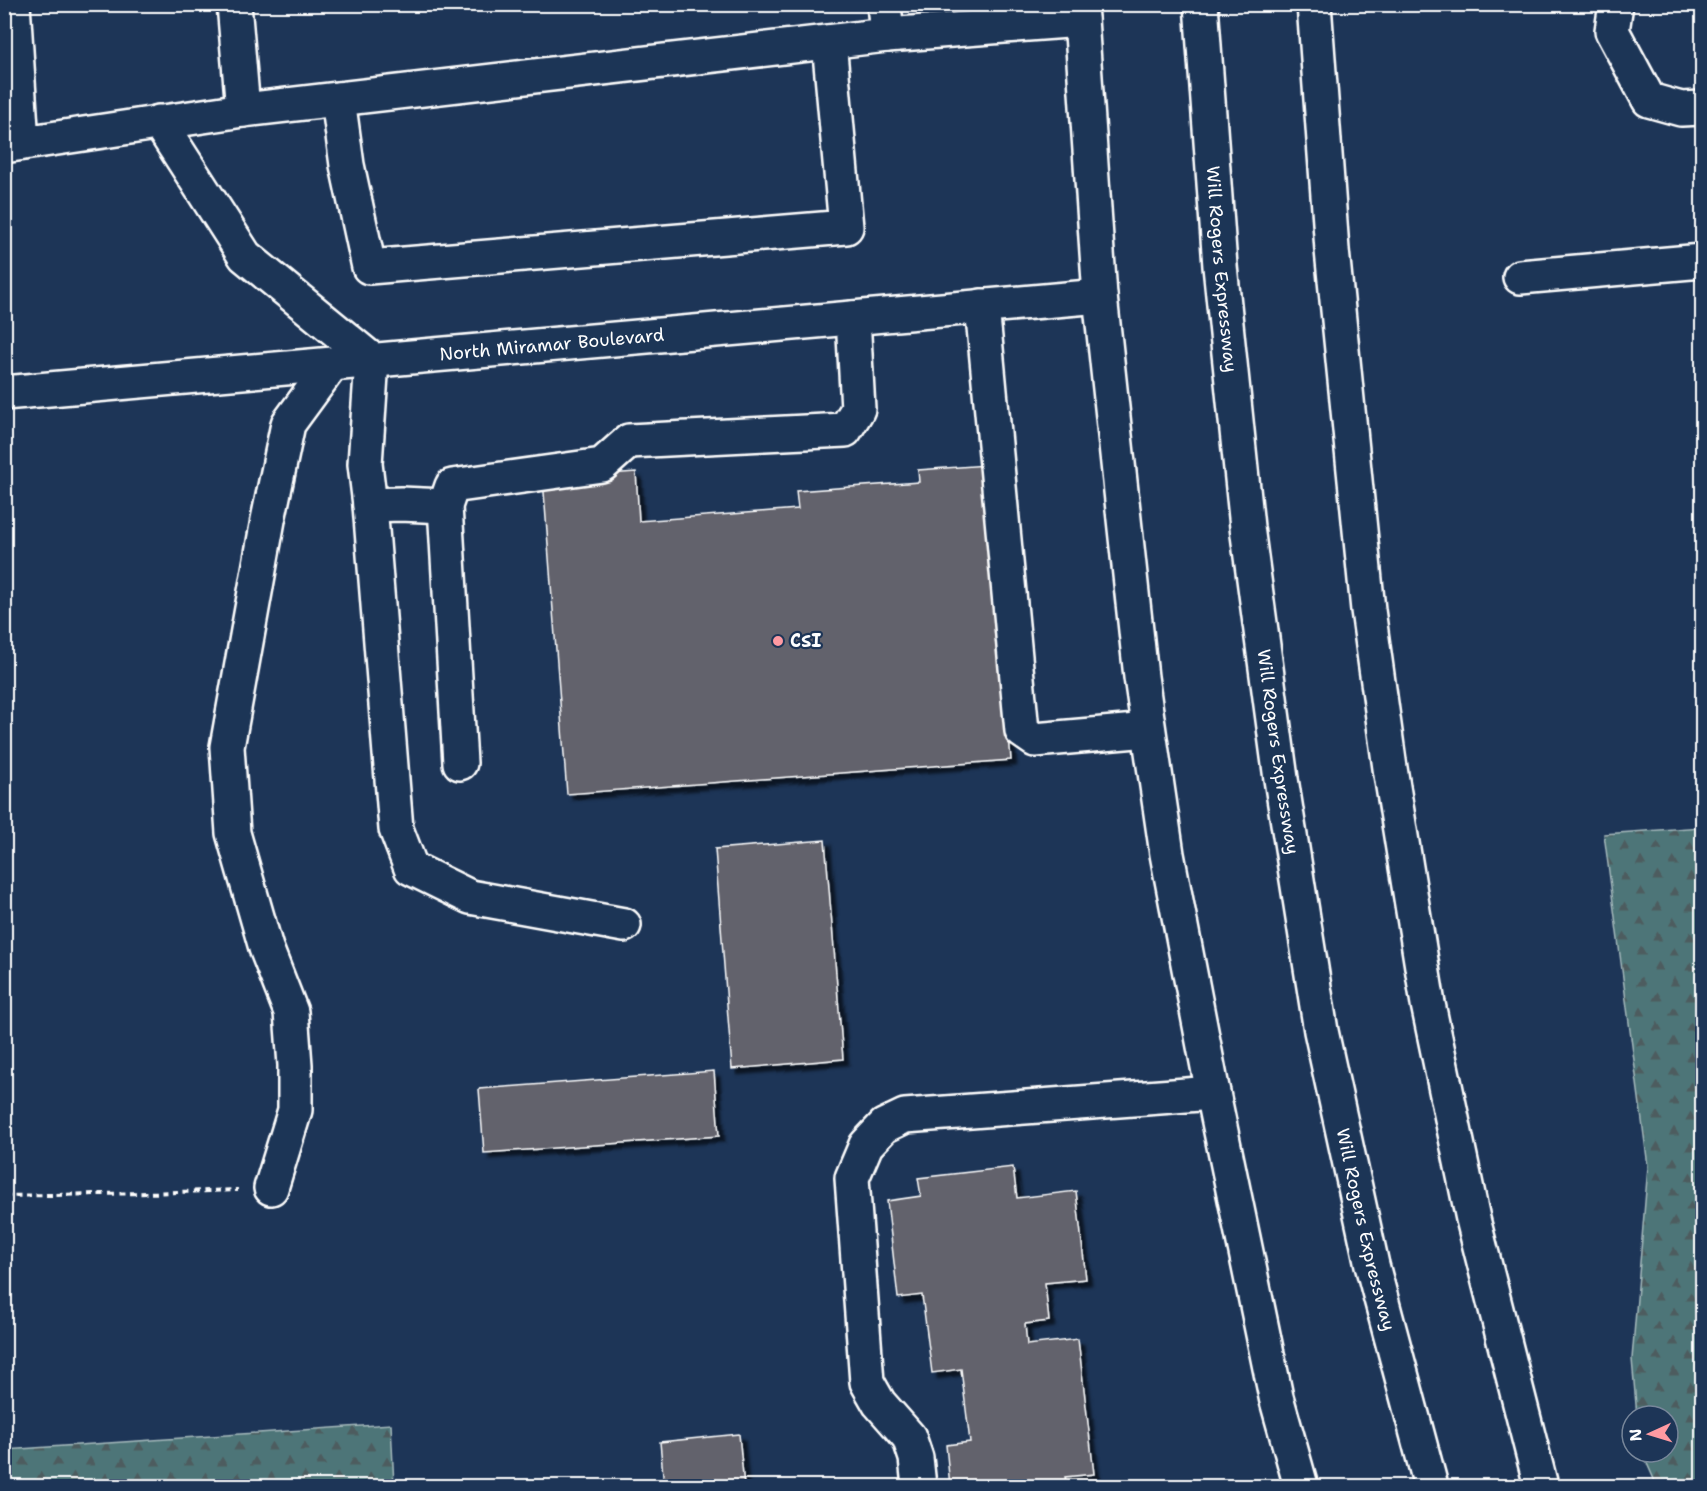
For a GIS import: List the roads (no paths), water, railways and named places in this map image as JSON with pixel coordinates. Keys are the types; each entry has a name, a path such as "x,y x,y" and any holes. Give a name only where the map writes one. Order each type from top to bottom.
{"main road":[{"path":"13,4 13,145 243,110 829,42 886,20 1081,12 1100,296 1139,665 1148,730 1167,854 1213,1093 1276,1397 1301,1486"},
{"path":"234,4 243,110"},
{"name":"Will Rogers Expressway","path":"1201,4 1220,266 1246,527 1281,779 1321,1030 1372,1264 1431,1486"},
{"path":"1314,4 1332,250 1368,610 1392,780 1428,1004 1468,1197 1541,1486"},
{"path":"1616,4 1611,31 1649,100 1681,109 1702,108"},
{"path":"338,99 348,165 369,267 846,227 829,42"},
{"path":"159,122 245,256 372,360 365,464 396,829 411,868 470,897 624,925"},
{"path":"1520,277 1702,261"},
{"name":"North Miramar Boulevard","path":"4,393 1100,296"},
{"path":"982,306 1022,731 1035,740 1148,730"},
{"path":"460,763 445,506 452,486 602,465 629,441 845,430 858,409 853,318"},
{"path":"271,1188 296,1110 291,1012 266,948 233,833 227,747 268,520 288,424 332,364"},
{"path":"370,505 445,506"},
{"path":"919,1486 916,1458 909,1437 879,1403 867,1382 852,1178 866,1145 884,1126 905,1116 1213,1093"}],"place":[{"name":"CSI","path":"778,641"}]}
